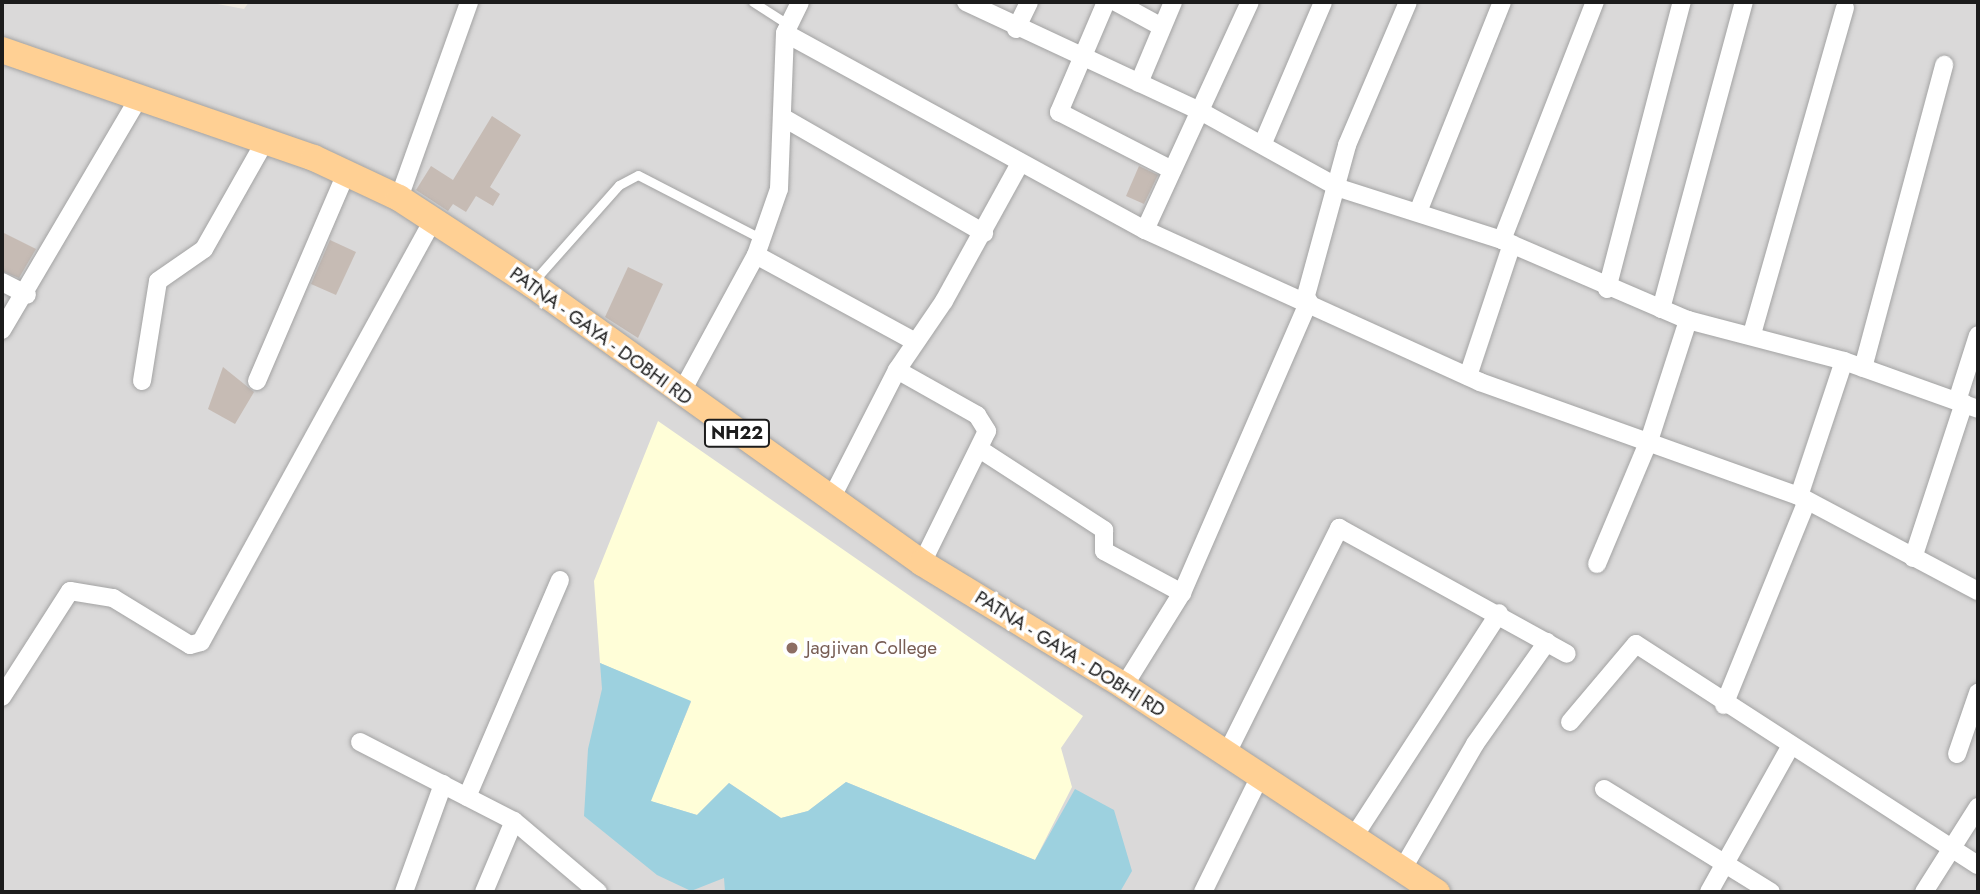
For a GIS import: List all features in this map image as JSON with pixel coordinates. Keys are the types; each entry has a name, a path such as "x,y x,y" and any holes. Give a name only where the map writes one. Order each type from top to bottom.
{"main road":[{"name":"PATNA - GAYA - DOBHI RD","path":"2,50 137,101 265,141 347,171 398,198 531,284 922,563 1124,686 1259,778 1437,892"}],"street":[{"path":"398,198 469,2"},
{"path":"681,393 759,247 779,189 787,29 800,2"},
{"path":"966,2 1016,29 1202,112 1263,143 1339,188 1507,242 1607,289 1688,320 1752,334 1863,368 1966,404"},
{"path":"1016,29 1029,2"},
{"path":"1106,2 1059,112 1172,170"},
{"path":"1116,2 1162,27"},
{"path":"1139,83 1173,2"},
{"path":"1144,230 1202,112 1250,2"},
{"path":"1263,143 1323,2"},
{"path":"1124,686 1182,593 1307,300 1339,188 1347,145 1408,2"},
{"path":"1418,212 1502,2"},
{"path":"1468,376 1507,242 1595,2"},
{"path":"1607,289 1682,2"},
{"path":"1661,309 1744,2"},
{"path":"1752,334 1844,8"},
{"path":"787,29 1019,165 1144,230 1307,300 1468,376 1650,438 1803,499 1978,591"},
{"path":"1863,368 1944,65"},
{"path":"2,330 27,295 137,101"},
{"path":"784,118 984,233"},
{"path":"142,381 158,281 204,249 265,141"},
{"path":"831,499 897,370 984,233 1019,165"},
{"path":"257,380 347,171"},
{"path":"2,697 70,591 113,597 190,645 201,642 433,220"},
{"path":"759,247 914,341"},
{"path":"2,282 27,295"},
{"path":"1597,564 1650,438 1688,320"},
{"path":"1913,558 1966,404 1978,335"},
{"path":"1724,705 1803,499 1844,362"},
{"path":"897,370 977,415 987,431 981,450 922,563"},
{"path":"981,450 1104,530 1104,551 1182,593"},
{"path":"1226,755 1335,529 1499,614 1567,654"},
{"path":"467,797 560,580"},
{"path":"1353,838 1499,614"},
{"path":"1402,870 1475,744 1547,642"},
{"path":"1570,723 1636,644 1724,705 1978,865"},
{"path":"1957,754 1978,692"},
{"path":"360,742 514,821 598,892"},
{"path":"1709,892 1791,746"},
{"path":"1203,892 1259,778"},
{"path":"404,892 443,784"},
{"path":"1604,789 1770,892"},
{"path":"1924,892 1948,848 1978,807"},
{"path":"484,892 514,821"}],"lane":[{"path":"753,2 787,29"},
{"path":"531,284 619,185 638,175 759,247"}],"shaded area":[{"path":"2,2 207,2 244,9 249,2 1978,2 1978,892 2,892"},
{"name":"Jagjivan College","path":"658,421 1083,716 1061,748 1072,787 1035,860 846,782 808,811 781,818 729,783 697,815 650,801 691,702 600,663 594,581"}],"water":[{"path":"600,663 691,701 651,801 697,815 729,783 781,818 808,811 846,782 1035,860 1075,789 1114,810 1132,871 1120,892 725,892 724,878 691,891 657,875 584,816 588,749 602,689"}],"building":[{"path":"492,116 521,135 490,187 500,194 493,206 476,196 466,212 453,204 448,211 416,190 431,166 453,180"},
{"path":"1139,166 1158,175 1144,204 1126,196"},
{"path":"2,232 36,249 19,278 2,271"},
{"path":"330,240 356,252 336,295 311,284"},
{"path":"628,267 663,284 638,338 605,317"},
{"path":"223,367 254,392 235,424 208,409"}],"place":[{"name":"Jagjivan College","path":"792,648"}]}
